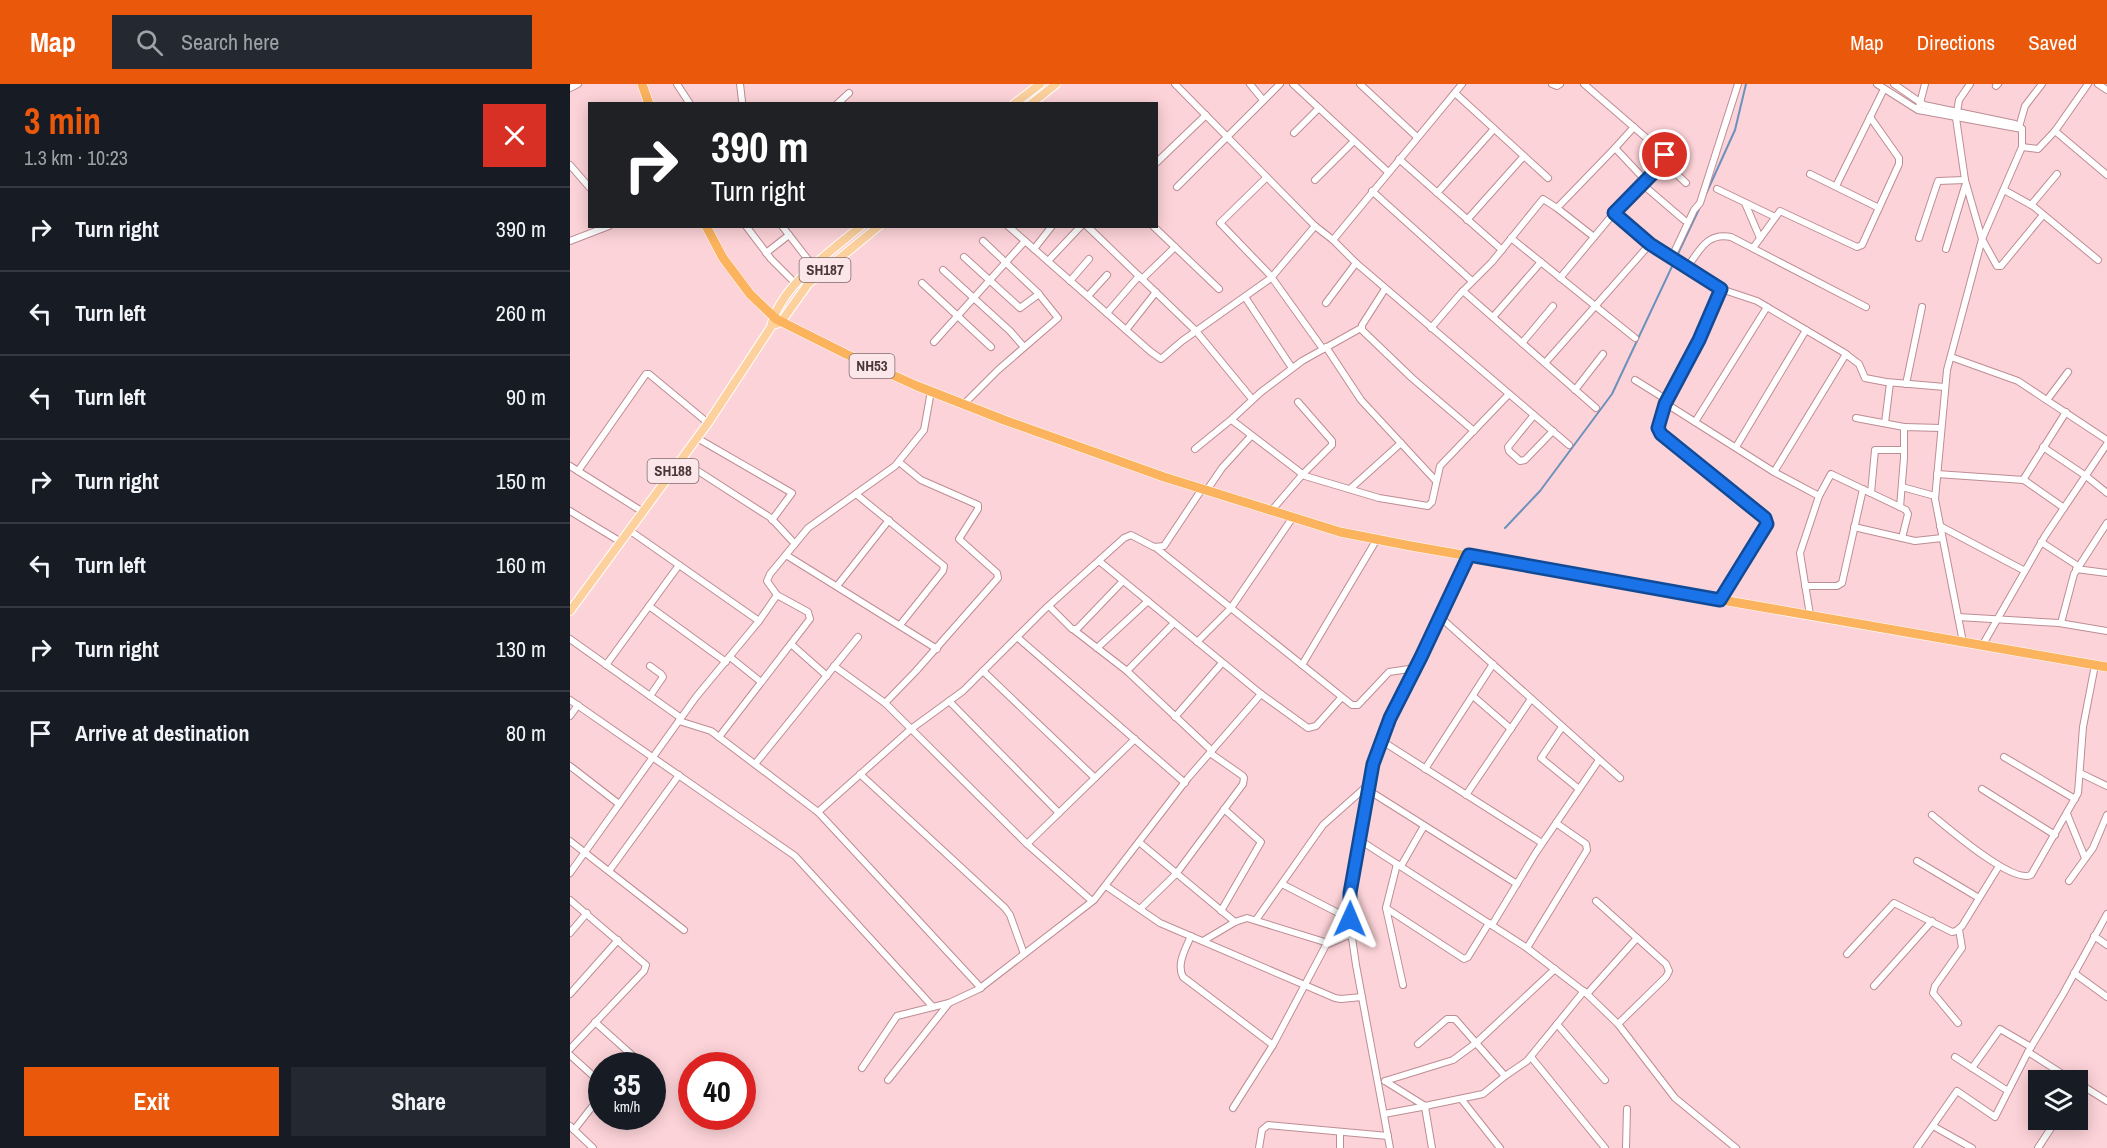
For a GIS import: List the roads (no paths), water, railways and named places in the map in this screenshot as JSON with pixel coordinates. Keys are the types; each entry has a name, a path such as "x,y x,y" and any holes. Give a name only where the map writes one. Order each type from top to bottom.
{"highway":[{"path":"642,84 648,102"},
{"name":"NH53","path":"707,228 723,258 743,285 777,319 846,354 931,391 1164,477 1340,532 2107,667"}],"main road":[{"path":"1017,102 1040,84"},
{"path":"1034,102 1056,84"},
{"name":"SH187","path":"777,319 796,284 813,266 860,228"},
{"name":"SH187","path":"771,327 808,284 877,228"},
{"path":"840,244 846,253"},
{"name":"SH188","path":"570,611 708,423 771,327"}],"street":[{"path":"570,88 578,84"},
{"path":"677,84 689,102"},
{"path":"740,84 742,101"},
{"path":"1175,84 1315,226 1569,445"},
{"path":"1250,84 1263,100"},
{"path":"1177,187 1280,84"},
{"path":"1293,84 1385,169"},
{"path":"1360,84 1418,137"},
{"path":"1331,239 1372,191 1385,169 1399,159 1462,84"},
{"path":"1552,84 1557,86 1560,84"},
{"path":"1560,278 1614,213 1667,159 1584,84"},
{"path":"1675,261 1700,202 1738,84"},
{"path":"1876,84 1921,107 2020,128"},
{"path":"1894,84 1921,107"},
{"path":"1921,107 1925,84"},
{"path":"1970,84 1959,100 1956,114 1965,182 1982,239 1997,266 2000,267 2043,215"},
{"path":"1963,642 1935,495 1947,370 1982,239 2022,147 2020,128 2025,106 2042,84"},
{"path":"2022,147 2038,149 2055,131 2088,84"},
{"path":"2098,84 2107,90"},
{"path":"1836,186 1884,89"},
{"path":"1896,96 1901,89"},
{"path":"839,102 849,93"},
{"path":"1455,93 1548,178"},
{"path":"1294,133 1319,108"},
{"path":"1158,161 1206,115"},
{"path":"1753,248 1778,212 1783,212 1857,247 1862,245 1899,160 1870,117"},
{"path":"1557,208 1634,127"},
{"path":"1437,193 1494,129"},
{"path":"2055,131 2107,175"},
{"path":"1316,180 1354,141"},
{"path":"1615,148 1644,183 1684,220"},
{"path":"1467,220 1524,156"},
{"path":"1399,159 1502,250"},
{"path":"1664,162 1686,183"},
{"path":"570,165 588,186"},
{"path":"1810,174 1879,208"},
{"path":"2031,205 2057,174"},
{"path":"1267,177 1220,224 1263,267 1325,348 1361,400 1436,480"},
{"path":"1919,238 1938,181 1965,182"},
{"path":"1946,249 1965,182"},
{"path":"1717,189 1775,217"},
{"path":"2004,190 2031,205 2098,260"},
{"path":"1372,191 1472,281"},
{"path":"1431,328 1502,250 1543,199 1594,237"},
{"path":"1745,203 1760,238"},
{"path":"1614,213 1650,244 1686,269 1721,289 1754,300 1846,354 1860,365 1863,376 1890,383 1945,387"},
{"path":"1010,228 1151,352 1163,358 1194,329 1245,297 1270,276 1315,226"},
{"path":"570,241 604,228"},
{"path":"747,228 766,253 796,284"},
{"path":"784,228 813,266"},
{"path":"862,228 868,235"},
{"path":"1034,249 1050,228"},
{"path":"1048,261 1079,228"},
{"path":"1089,228 1194,329 1252,399"},
{"path":"1155,228 1220,288"},
{"path":"766,253 789,235"},
{"path":"1686,269 1707,241 1716,236 1731,237 1866,307"},
{"path":"1511,238 1635,338"},
{"path":"964,404 998,370 1058,318 1039,294 983,241"},
{"path":"934,342 1025,241"},
{"path":"1545,363 1650,244"},
{"path":"1107,313 1140,278 1175,247"},
{"path":"964,257 1020,308 1039,294"},
{"path":"1070,281 1089,259"},
{"path":"1492,317 1541,262"},
{"path":"1326,303 1356,263"},
{"path":"943,270 1024,347"},
{"path":"1088,296 1107,275"},
{"path":"922,283 991,347"},
{"path":"1195,449 1252,399 1292,369 1361,328 1385,288"},
{"path":"1720,600 1765,528 1767,521 1661,434 1658,424 1666,402 1699,340 1721,289"},
{"path":"1463,291 1596,408"},
{"path":"1126,330 1156,292"},
{"path":"1245,297 1292,369"},
{"path":"1522,343 1553,306"},
{"path":"1695,422 1767,307"},
{"path":"1906,384 1922,307"},
{"path":"1361,328 1412,378 1474,431"},
{"path":"1736,447 1806,330"},
{"path":"1575,390 1603,354"},
{"path":"1774,472 1846,354"},
{"path":"1951,357 2018,381 2107,442 2041,542 1982,646"},
{"path":"2048,400 2068,372"},
{"path":"578,471 646,374 649,374 708,423"},
{"path":"1635,380 1695,422 1774,472 1816,494"},
{"path":"1886,423 1890,383"},
{"path":"719,737 810,620 810,615 777,595 767,581 770,574 808,528 898,462 924,430 931,391"},
{"path":"1233,418 1233,421 1251,436 1302,475 1379,498 1426,506 1431,504 1440,466 1509,394"},
{"path":"1272,510 1333,443 1298,402"},
{"path":"2023,480 2066,412"},
{"path":"1534,415 1508,447 1509,451 1520,461 1525,460 1553,431"},
{"path":"1856,418 1904,427 1941,428"},
{"path":"1900,507 1904,427"},
{"path":"1154,547 1164,546 1168,542 1204,489 1251,436"},
{"path":"697,438 792,493 772,520"},
{"path":"1350,489 1401,443"},
{"path":"2043,447 2107,493"},
{"path":"1871,493 1875,450 1904,450"},
{"path":"681,460 772,520 795,544"},
{"path":"885,703 998,580 998,576 959,539 978,509 978,505 921,480 898,462"},
{"path":"570,466 643,512"},
{"path":"1810,615 1800,553 1816,494 1831,474 1906,510 1908,514 1902,538"},
{"path":"1937,474 2023,480 2064,507"},
{"path":"1902,487 1935,495"},
{"path":"1805,586 1840,585 1863,489"},
{"path":"856,494 944,566 944,571 900,625"},
{"path":"570,511 621,542"},
{"path":"1197,642 1231,608 1293,517"},
{"path":"837,586 889,520"},
{"path":"2061,623 2077,568 2107,523"},
{"path":"1940,526 2025,571"},
{"path":"1854,527 1918,541 1942,538"},
{"path":"630,530 759,621"},
{"path":"818,812 911,729 963,691 1049,606 1127,536 1154,547 1352,705 1358,705 1389,672 1416,668"},
{"path":"1302,665 1377,539"},
{"path":"2041,542 2077,568 2107,573"},
{"path":"786,555 937,649"},
{"path":"1390,1148 1381,1082 1362,997 1352,934 1350,893 1373,764 1390,718 1469,555"},
{"path":"1099,561 1261,694 1311,728 1316,726 1341,698"},
{"path":"606,665 679,565"},
{"path":"1074,630 1123,581"},
{"path":"570,873 680,719 759,621 777,595"},
{"path":"1097,648 1148,601"},
{"path":"649,606 761,682"},
{"path":"1049,606 1074,630 1127,671 1211,752 1244,778 1243,784 1176,874 1140,909"},
{"path":"1440,617 1620,778"},
{"path":"1958,617 2061,623 2107,631"},
{"path":"1127,671 1174,623"},
{"path":"755,764 858,637"},
{"path":"1017,637 1185,783"},
{"path":"570,639 680,719 719,737 818,812 981,987"},
{"path":"791,644 827,675"},
{"path":"1175,717 1222,663"},
{"path":"1425,769 1493,664"},
{"path":"1932,815 1999,866 2021,876 2031,875 2075,800 2079,787 2083,727 2095,665"},
{"path":"650,666 663,677 650,696"},
{"path":"834,666 885,703 1027,844 1092,901"},
{"path":"983,671 1095,778"},
{"path":"862,1068 897,1016 949,1003 981,987 1092,901 1185,783 1261,694"},
{"path":"1473,696 1511,729"},
{"path":"1466,795 1531,699"},
{"path":"570,700 795,856 933,1007"},
{"path":"949,701 1059,813"},
{"path":"570,716 578,705"},
{"path":"1563,727 1541,758 1579,789"},
{"path":"1027,844 1135,739"},
{"path":"1382,741 1542,843"},
{"path":"2004,757 2075,800"},
{"path":"1386,908 1464,959 1468,957 1599,760"},
{"path":"570,766 619,804"},
{"path":"2080,773 2107,786"},
{"path":"860,774 1005,908 1010,915 1024,954"},
{"path":"609,871 679,775"},
{"path":"1368,788 1517,884"},
{"path":"1257,920 1323,825 1368,788"},
{"path":"1982,789 2055,835"},
{"path":"1221,911 1261,842 1224,809"},
{"path":"2067,814 2085,858"},
{"path":"2068,881 2095,844 2107,815"},
{"path":"1527,948 1587,850 1586,844 1556,823"},
{"path":"1403,985 1386,908 1399,865 1424,826"},
{"path":"1358,839 1527,948 1585,992 1618,1024 1675,1098 1736,1148"},
{"path":"570,841 684,930"},
{"path":"1139,842 1235,922"},
{"path":"1917,861 1979,898"},
{"path":"1848,954 1894,903 1952,932 1959,929 1999,866"},
{"path":"1282,884 1350,919"},
{"path":"1106,886 1160,923 1338,999 1362,997"},
{"path":"570,900 643,961 646,968 570,1049"},
{"path":"1596,901 1666,964 1668,974 1618,1024"},
{"path":"570,933 587,914"},
{"path":"1917,1148 1957,1091 1995,1117 2030,1049 2107,914"},
{"path":"1203,941 1235,922 1247,918 1328,943 1352,934"},
{"path":"1874,986 1932,921"},
{"path":"1958,1023 1933,993 1935,986 1962,948 1959,929"},
{"path":"1191,936 1181,962 1180,973 1183,977 1274,1045"},
{"path":"2094,936 2107,945"},
{"path":"1384,1114 1479,1096 1531,1057 1585,992 1637,938"},
{"path":"570,994 618,940"},
{"path":"1233,1108 1274,1045 1328,943"},
{"path":"1381,1082 1448,1063 1476,1043 1555,969"},
{"path":"2074,973 2107,997"},
{"path":"888,1080 949,1003"},
{"path":"1418,1044 1447,1019 1452,1018 1505,1076"},
{"path":"596,1022 629,1052"},
{"path":"1557,1024 1605,1080"},
{"path":"1972,1068 2000,1029 2059,1070"},
{"path":"570,1054 588,1071"},
{"path":"1531,1057 1605,1148"},
{"path":"1955,1057 2008,1091"},
{"path":"1381,1082 1426,1107"},
{"path":"2088,1090 2107,1101"},
{"path":"1462,1100 1500,1148"},
{"path":"1426,1107 1432,1148"},
{"path":"1626,1148 1627,1109"},
{"path":"588,1110 572,1128 593,1148"},
{"path":"1259,1148 1262,1130 1268,1125 1388,1136"},
{"path":"1933,1125 1972,1148"},
{"path":"2038,1148 2049,1130"},
{"path":"1340,1132 1340,1148"}],"waterway":[{"path":"1706,194 1735,130 1746,84"},
{"path":"1505,528 1540,491 1612,394 1700,207"}]}
